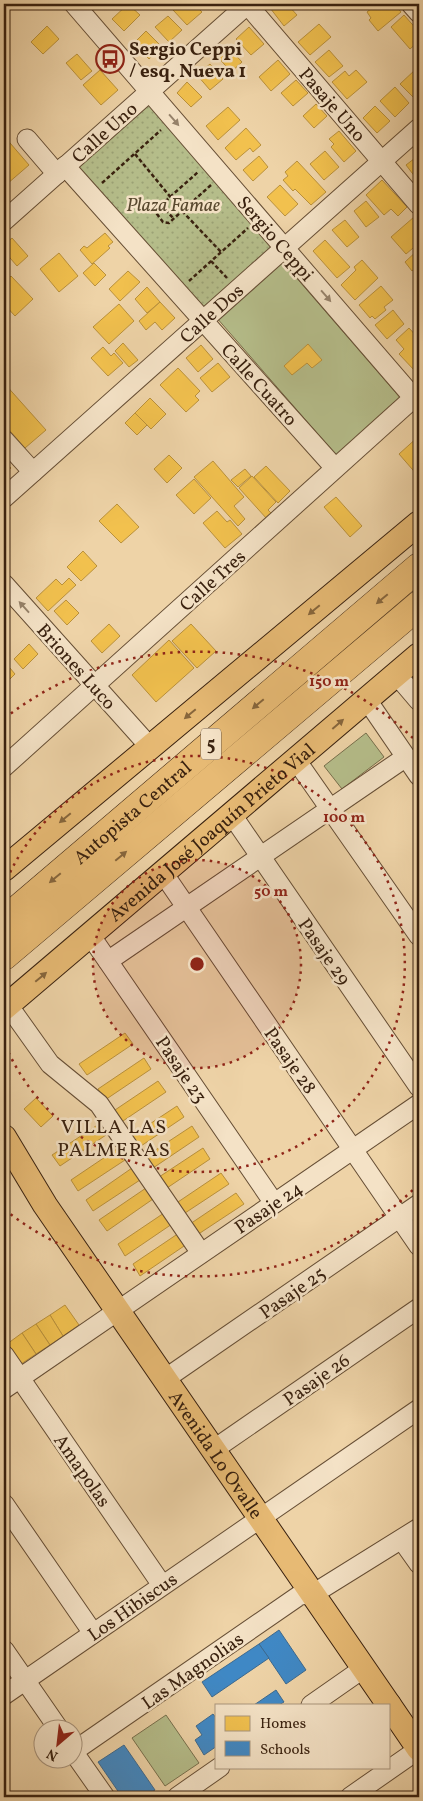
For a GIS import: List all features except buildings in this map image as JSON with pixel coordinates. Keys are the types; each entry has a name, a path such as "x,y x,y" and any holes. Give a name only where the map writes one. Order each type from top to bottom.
{"highway":[{"name":"Autopista Central","path":"4,922 419,567"},
{"name":"Autopista Central","path":"4,956 419,605"}],"main road":[{"path":"4,869 419,523"},
{"name":"Avenida José Joaquín Prieto Vial","path":"6,1007 419,655"},
{"name":"Avenida Lo Ovalle","path":"4,1138 44,1205 388,1704"},
{"name":"Avenida Lo Ovalle","path":"4,1160 44,1205"},
{"name":"Avenida Lo Ovalle","path":"390,1706 419,1749"}],"street":[{"name":"Sergio Ceppi","path":"74,4 417,398"},
{"name":"Calle Uno","path":"4,221 247,4"},
{"name":"Pasaje Uno","path":"247,4 419,205"},
{"path":"411,4 419,13"},
{"name":"Calle Dos","path":"4,498 419,128"},
{"name":"Calle Cuatro","path":"27,140 61,170 203,320 336,468"},
{"name":"Calle Tres","path":"4,767 336,468 417,398"},
{"path":"4,440 33,472"},
{"name":"Briones Luco","path":"4,584 150,747"},
{"path":"396,674 419,701"},
{"path":"367,700 419,776"},
{"name":"Avenida José Joaquín Prieto Vial","path":"108,961 406,756"},
{"path":"296,760 419,936"},
{"name":"Pasaje 29","path":"232,815 419,1087"},
{"name":"Pasaje 28","path":"163,873 419,1246"},
{"name":"Pasaje 23","path":"90,935 274,1203"},
{"path":"6,1007 50,1064 99,1104 201,1253"},
{"name":"Pasaje 24","path":"4,1389 419,1104"},
{"name":"Pasaje 25","path":"164,1379 419,1204"},
{"name":"Pasaje 26","path":"213,1450 419,1308"},
{"name":"Amapolas","path":"4,1355 162,1585"},
{"name":"Los Hibiscus","path":"4,1695 419,1409"},
{"path":"4,1504 93,1633"},
{"name":"Las Magnolias","path":"82,1744 300,1595 313,1594 419,1528"},
{"path":"402,1540 419,1564"},
{"path":"4,1650 51,1718"},
{"path":"312,1704 364,1668"},
{"path":"350,1797 419,1749"},
{"path":"82,1763 105,1797"},
{"path":"177,1797 219,1768"}],"path":[{"path":"98,187 164,128"},
{"path":"135,154 170,198 221,252"},
{"path":"201,169 161,205 157,210 159,218 169,223 213,183"},
{"path":"161,205 174,219"},
{"path":"184,285 251,226"},
{"path":"211,261 228,280"}],"green space":[{"name":"Plaza Famae","path":"145,99 273,246 201,309 73,161"},
{"path":"281,260 402,400 337,456 216,317"},
{"path":"366,733 384,757 342,789 324,766"},
{"path":"166,1715 199,1763 165,1786 132,1738"}],"place":[{"name":"Sergio Ceppi / esq. Nueva 1","path":"110,59"}],"district":[{"name":"VILLA LAS PALMERAS","path":"114,1138"}]}
